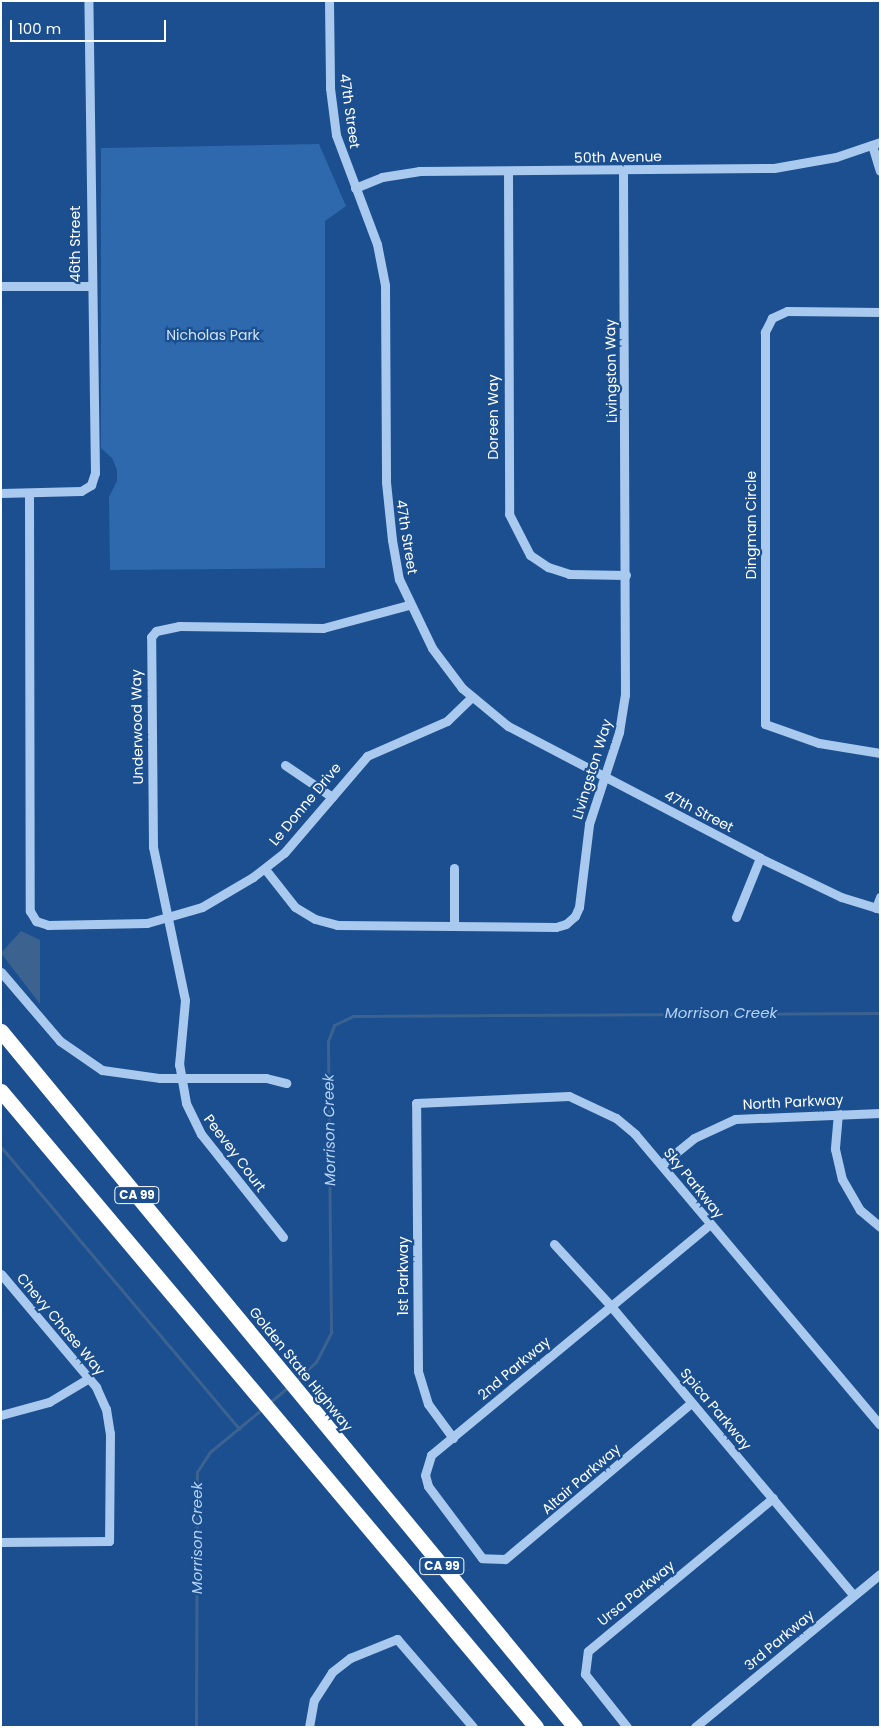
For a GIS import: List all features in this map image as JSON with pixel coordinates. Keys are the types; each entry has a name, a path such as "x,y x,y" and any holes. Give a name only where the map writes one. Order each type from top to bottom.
{"highway":[{"name":"Golden State Highway","path":"1,1032 576,1727"},
{"name":"CA 99","path":"1,1091 536,1727"},
{"path":"468,1647 524,1727"}],"street":[{"name":"46th Street","path":"30,493 81,492 91,485 95,473 89,286 88,1"},
{"name":"47th Street","path":"329,1 334,118 343,159 376,244 385,285 388,517 399,579 409,605 432,648 471,698 508,726 602,778 760,858 841,897 878,909"},
{"path":"876,143 880,171"},
{"name":"50th Avenue","path":"355,188 401,173 774,168 813,162 876,143"},
{"name":"Livingston Way","path":"265,868 295,907 326,923 556,926 566,924 575,916 579,907 588,831 602,778 612,756 624,708 626,575 623,171"},
{"name":"Doreen Way","path":"508,172 510,514 530,555 548,567 574,575 626,575"},
{"path":"1,286 89,286"},
{"name":"Dingman Circle","path":"880,312 788,311 772,318 764,332 765,724 819,743 880,753"},
{"path":"1,493 30,493"},
{"name":"Le Donne Drive","path":"30,493 30,911 36,922 48,925 118,925 167,920 220,898 284,853 367,756 447,721 471,698"},
{"name":"Underwood Way","path":"181,1078 184,1000 167,920 152,820 149,651 156,631 178,626 323,628 409,605"},
{"path":"285,765 332,797"},
{"path":"736,917 760,858"},
{"path":"454,868 454,926"},
{"path":"878,909 880,897"},
{"path":"1,972 60,1041 86,1062 119,1074 181,1078 266,1078 286,1083"},
{"name":"Peevey Court","path":"181,1078 195,1124 283,1237"},
{"name":"Sky Parkway","path":"416,1103 569,1096 616,1118 662,1164 709,1225 878,1419"},
{"name":"1st Parkway","path":"416,1103 418,1371 428,1404 453,1438"},
{"name":"North Parkway","path":"662,1164 694,1138 735,1119 880,1113"},
{"path":"838,1114 835,1150 842,1179 856,1205 880,1226"},
{"name":"2nd Parkway","path":"482,1558 428,1486 425,1475 431,1455 709,1225"},
{"name":"Spica Parkway","path":"554,1244 610,1305 853,1595"},
{"name":"Chevy Chase Way","path":"1,1274 89,1378 106,1409 110,1433 109,1541 1,1542"},
{"path":"1,1415 49,1402 89,1378"},
{"name":"Altair Parkway","path":"482,1558 505,1559 517,1552 692,1403"},
{"name":"Ursa Parkway","path":"627,1727 585,1674 588,1651 773,1498"},
{"name":"3rd Parkway","path":"696,1727 880,1574"},
{"path":"309,1727 314,1700 332,1672 350,1658 397,1639 473,1727"}],"green space":[{"name":"Nicholas Park","path":"319,144 346,206 325,221 325,568 110,570 109,497 117,481 117,470 112,458 101,448 101,148"}],"shaded area":[{"path":"21,931 40,940 40,1004 1,953"}],"waterway":[{"name":"Morrison Creek","path":"296,1380 316,1362 331,1332 328,1041 334,1025 353,1016 880,1013"},
{"path":"1,1147 239,1429"},
{"name":"Morrison Creek","path":"269,1403 289,1386"},
{"name":"Morrison Creek","path":"196,1727 197,1472 210,1452 262,1409"}]}
